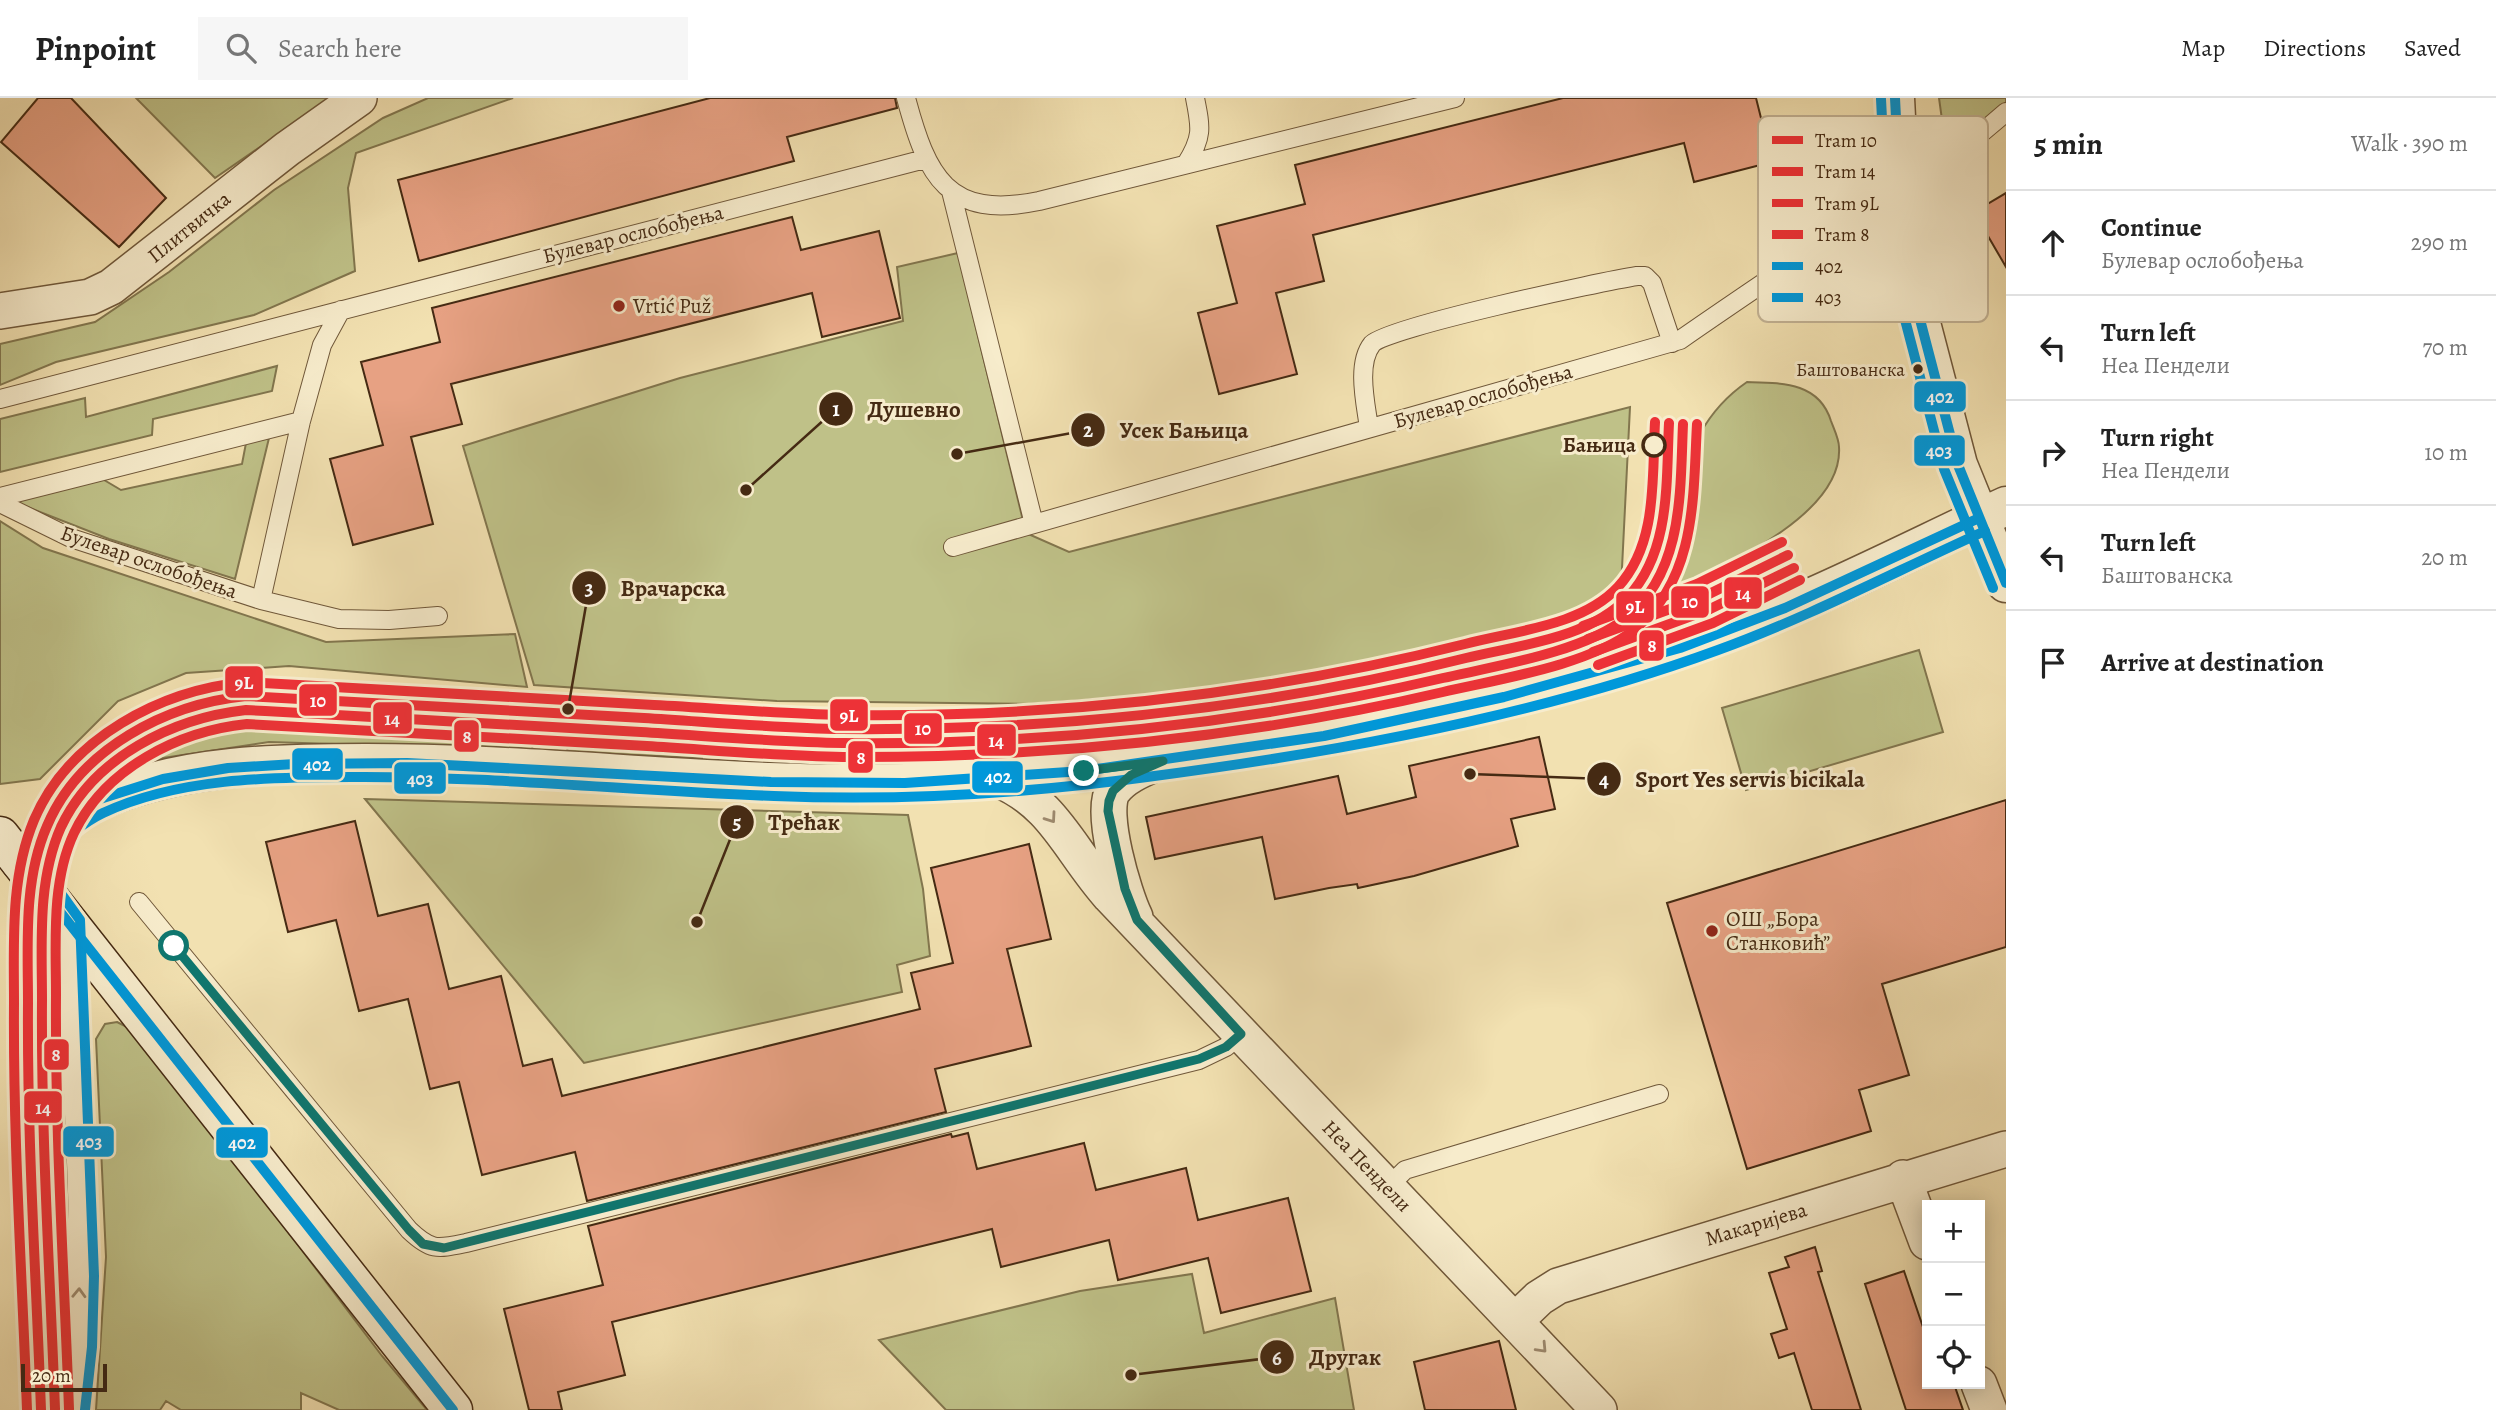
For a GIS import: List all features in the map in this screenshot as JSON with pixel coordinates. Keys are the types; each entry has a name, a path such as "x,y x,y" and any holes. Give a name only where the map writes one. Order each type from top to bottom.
{"street":[{"name":"Плитвичка","path":"0,311 90,297 111,287 286,149 359,98"},
{"path":"1895,98 1896,116"},
{"path":"1920,322 1949,435 1992,512 2006,583"},
{"path":"453,1410 18,858 78,811 116,793 188,774 276,765 404,763 733,781 997,779 1163,761 1274,744 1431,715 1674,650 1768,614 1992,512"},
{"name":"Неа Пендели","path":"1137,920 1130,907 1114,845 1108,811 1109,801 1113,791 1131,775 1163,761"},
{"name":"Неа Пендели","path":"997,779 1024,792 1050,814 1087,870 1599,1410"},
{"name":"Макаријева","path":"1516,1320 1539,1298 1558,1286 1903,1178 2006,1149"},
{"path":"1903,1178 1922,1229"},
{"path":"1981,1389 1989,1410"}],"lane":[{"path":"906,98 925,159 951,191 1034,524"},
{"path":"1186,164 1198,144 1201,127 1195,98"},
{"path":"951,191 996,207 1017,206 1455,98"},
{"name":"Булевар ослобођења","path":"1988,128 2006,112"},
{"name":"Булевар ослобођења","path":"0,399 925,159"},
{"path":"1369,428 1365,394 1367,353 1379,338 1423,324 1627,277 1645,276 1652,283 1660,301 1672,343"},
{"name":"Булевар ослобођења","path":"953,547 1672,343 1681,340 1758,286"},
{"name":"Булевар ослобођења","path":"261,600 301,421 323,345 341,310"},
{"path":"0,497 301,421"},
{"name":"Булевар ослобођења","path":"0,503 71,538 261,600 340,619 389,620 438,616"},
{"path":"18,858 29,896 28,1044 41,1410"},
{"path":"139,902 409,1230 423,1244 433,1248 480,1240 1199,1059 1226,1047 1241,1034"},
{"path":"66,921 80,1277 78,1347 71,1410"},
{"path":"1393,1193 1395,1180 1405,1170 1659,1094"}],"green space":[{"path":"136,98 331,98 215,178"},
{"path":"428,98 513,98 356,153 348,188 355,271 254,315 56,362 0,385 0,344 95,322 169,272 274,190 383,118"},
{"path":"1939,98 2006,98 2006,102 1988,118 1988,116 1941,116"},
{"path":"958,253 1026,533 1069,552 1630,407 1621,588 1591,613 1299,678 1157,695 1029,704 777,701 534,685 463,446 680,378 903,321 897,267"},
{"path":"277,366 272,391 153,419 152,435 0,472 0,419 85,398 86,417"},
{"path":"1747,382 1786,384 1798,387 1818,399 1825,408 1838,441 1834,474 1818,499 1794,523 1764,544 1643,605 1659,584 1666,567 1679,491 1690,455 1718,407"},
{"path":"269,438 235,579 109,539 12,501 99,477 121,490 242,464 246,443"},
{"path":"0,521 43,548 326,642 515,634 527,687 289,666 186,673 118,701 40,779 0,784"},
{"path":"1919,650 1943,732 1746,790 1722,708"},
{"path":"259,728 533,743 532,750 269,742 136,762 168,745 195,735"},
{"path":"568,745 702,749 702,758 567,752"},
{"path":"365,799 908,815 923,889 930,956 897,965 902,992 584,1063"},
{"path":"117,1022 137,1032 382,1356 427,1410 339,1410 301,1393 301,1410 181,1410 166,1401 160,1410 96,1410 106,1257 96,1039 105,1024"},
{"path":"1192,1274 1204,1333 1335,1298 1354,1410 946,1410 879,1340 1080,1291"}],"building":[{"path":"38,98 71,98 166,198 119,247 1,142"},
{"path":"710,98 895,98 897,108 787,137 794,161 419,261 398,180"},
{"path":"1563,98 1756,98 1760,116 1758,116 1758,166 1694,182 1684,143 1313,235 1324,281 1276,293 1297,374 1219,394 1198,313 1237,303 1217,226 1305,204 1295,165"},
{"path":"2006,193 2006,267 1988,236 1988,204"},
{"path":"792,217 801,250 879,231 900,318 822,337 812,293 451,384 462,424 411,437 433,524 353,545 330,459 383,445 361,362 440,342 432,308"},
{"path":"1539,737 1555,809 1511,819 1518,846 1414,876 1358,888 1357,884 1275,899 1262,837 1155,859 1146,817 1338,776 1347,814 1416,797 1409,766"},
{"path":"2006,800 2006,947 1882,984 1909,1075 1859,1090 1871,1131 1747,1169 1667,903"},
{"path":"355,821 378,916 428,904 449,989 501,976 523,1066 552,1059 562,1096 920,1009 911,973 953,963 931,868 1029,844 1051,939 1007,949 1031,1046 935,1069 946,1112 587,1201 575,1152 482,1175 459,1082 430,1089 408,999 359,1011 336,920 288,932 266,842"},
{"path":"968,1133 977,1169 1084,1143 1096,1190 1186,1168 1198,1220 1288,1198 1311,1291 1221,1313 1208,1258 1118,1280 1109,1240 1001,1267 992,1229 612,1322 625,1375 558,1392 562,1410 529,1410 504,1309 603,1285 588,1226 951,1134 952,1137"},
{"path":"1815,1247 1822,1271 1818,1272 1861,1410 1812,1410 1794,1353 1779,1358 1771,1334 1787,1329 1769,1273 1789,1267 1785,1257"},
{"path":"1904,1271 1922,1324 1922,1389 1956,1389 1963,1410 1906,1410 1865,1284"},
{"path":"1499,1341 1516,1410 1425,1410 1414,1362"}],"tram line":[{"name":"9L","path":"27,1410 15,1105 14,957 17,887 26,842 34,820 50,791 70,765 94,742 121,723 182,695 246,682 795,713 920,715 1156,700 1234,690 1389,662 1567,619 1586,611 1618,587 1631,570 1646,530 1653,487 1655,422"},
{"name":"10","path":"41,1410 29,1105 30,891 39,847 62,798 81,774 129,735 186,709 246,696 792,727 921,729 1078,721 1157,713 1312,691 1390,676 1552,638 1594,622 1628,597 1642,579 1659,537 1664,515 1669,423"},
{"name":"14","path":"55,1409 43,1103 44,890 53,848 75,802 94,780 138,745 191,722 246,710 793,741 919,743 1145,729 1295,708 1369,694 1564,649 1608,630 1626,618 1645,599 1669,554 1679,502 1683,424"},
{"name":"8","path":"69,1409 57,1099 58,892 67,852 74,833 88,810 124,772 147,757 196,735 247,724 818,756 994,754 1220,733 1369,708 1544,669 1594,652 1635,629 1655,609 1670,586 1681,561 1692,507 1697,424"},
{"name":"9L","path":"1583,626 1697,584 1782,542"},
{"name":"10","path":"1588,639 1703,597 1788,555"},
{"name":"14","path":"1593,652 1708,610 1794,568"},
{"name":"8","path":"1598,665 1713,623 1800,580"}],"transit line":[{"name":"402","path":"1895,98 1896,116"},
{"name":"403","path":"1881,99 1882,116"},
{"name":"403","path":"1906,322 1944,469 1993,588"},
{"name":"402","path":"1921,322 1958,465 2006,583"},
{"name":"402","path":"453,1410 20,861 68,819 100,799 163,779 228,768 295,764 407,763 771,782 905,783 1083,771 1324,736 1504,697 1680,648 1785,608 1979,518"},
{"name":"403","path":"85,1410 92,1347 94,1276 80,920 39,863 77,829 103,813 132,801 193,786 256,779 404,777 721,794 868,798 1054,788 1218,767 1436,729 1580,694 1650,673 1786,623 1985,531"}],"place":[{"name":"Vrtić Puž","path":"619,306"},
{"name":"Баштованска","path":"1918,369"},
{"name":"Бањица","path":"1654,445"},
{"name":"Усек Бањица","path":"957,454"},
{"name":"Душевно","path":"746,490"},
{"name":"Врачарска","path":"568,709"},
{"name":"Sport Yes servis bicikala","path":"1470,774"},
{"name":"Трећак","path":"697,922"},
{"name":"ОШ „Бора Станковић”","path":"1712,931"},
{"name":"Другак","path":"1131,1375"}],"route":[{"path":"174,946 409,1230 423,1244 444,1248 1199,1059 1226,1047 1241,1034 1137,920 1130,907 1112,833 1108,811 1113,791 1131,775 1163,761 1084,771"}]}
